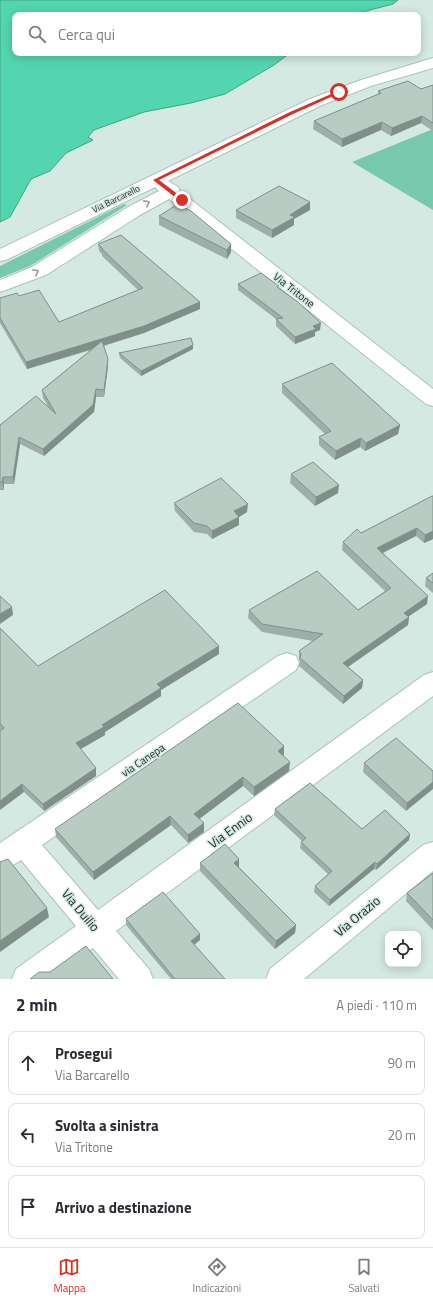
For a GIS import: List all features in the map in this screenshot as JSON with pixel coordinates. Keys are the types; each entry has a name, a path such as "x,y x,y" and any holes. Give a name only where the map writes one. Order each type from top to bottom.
{"street":[{"name":"Via Barcarello","path":"0,256 316,102 366,83 433,63"},
{"name":"Via Tritone","path":"156,180 433,399"},
{"name":"Via Barcarello","path":"0,286 39,271 128,214 172,192"},
{"name":"via Canepa","path":"0,858 287,663"},
{"name":"Via Ennio","path":"27,979 433,682"},
{"name":"Via Duilio","path":"23,842 138,979"},
{"name":"Via Orazio","path":"281,979 433,854"}],"shaded area":[{"path":"0,0 398,0 393,4 362,12 12,12 12,56 286,56 274,65 225,94 191,103 144,112 94,130 88,137 93,140 66,153 50,171 31,179 10,217 0,222"},
{"path":"433,129 433,210 352,162"},
{"path":"124,204 127,205 30,266 0,278 0,266"}],"building":[{"path":"408,81 421,89 433,85 433,123 422,116 392,128 382,122 342,139 314,121 381,93 378,91"},
{"path":"279,186 310,202 290,215 295,217 272,230 236,210"},
{"path":"178,204 191,211 231,244 227,250 159,216"},
{"path":"121,235 200,302 144,326 26,362 0,318 0,298 17,293 19,296 39,290 59,322 143,288 98,244"},
{"path":"261,273 279,286 277,287 298,302 321,323 313,326 316,329 295,337 276,319 283,318 238,284"},
{"path":"191,338 193,345 141,371 119,353"},
{"path":"102,341 108,359 104,390 96,389 93,405 43,449 19,437 13,477 3,477 2,482 0,482 0,425 36,396 56,414 42,390"},
{"path":"332,363 400,425 366,443 361,438 336,451 319,437 331,431 282,384"},
{"path":"313,462 339,485 316,497 291,474"},
{"path":"221,478 248,504 234,511 239,517 212,531 207,526 194,523 174,503"},
{"path":"432,496 433,531 425,535 417,528 377,548 428,596 404,613 409,617 343,663 363,680 344,696 300,658 301,654 299,651 323,634 262,624 249,610 317,571 358,610 391,588 343,542 357,529 361,533"},
{"path":"433,573 433,583 426,578"},
{"path":"165,590 219,646 157,684 161,688 102,725 104,727 76,743 96,768 43,804 22,784 0,801 0,731 4,728 0,723 0,628 38,666"},
{"path":"0,596 12,607 0,614"},
{"path":"238,703 284,746 278,751 290,762 254,787 243,777 194,814 204,823 188,835 170,816 93,872 55,829"},
{"path":"396,738 433,771 433,782 407,803 364,763"},
{"path":"310,783 362,829 385,810 410,834 377,864 375,862 330,900 315,886 332,871 301,842 306,838 275,809"},
{"path":"225,844 239,859 234,863 296,925 276,941 200,863"},
{"path":"8,859 47,908 0,941 0,862"},
{"path":"433,873 433,920 407,893"},
{"path":"163,892 200,934 191,941 225,979 175,979 126,919"},
{"path":"86,946 113,979 30,979 39,972 50,972"}],"route":[{"path":"182,200 156,180 292,113 339,92"}]}
